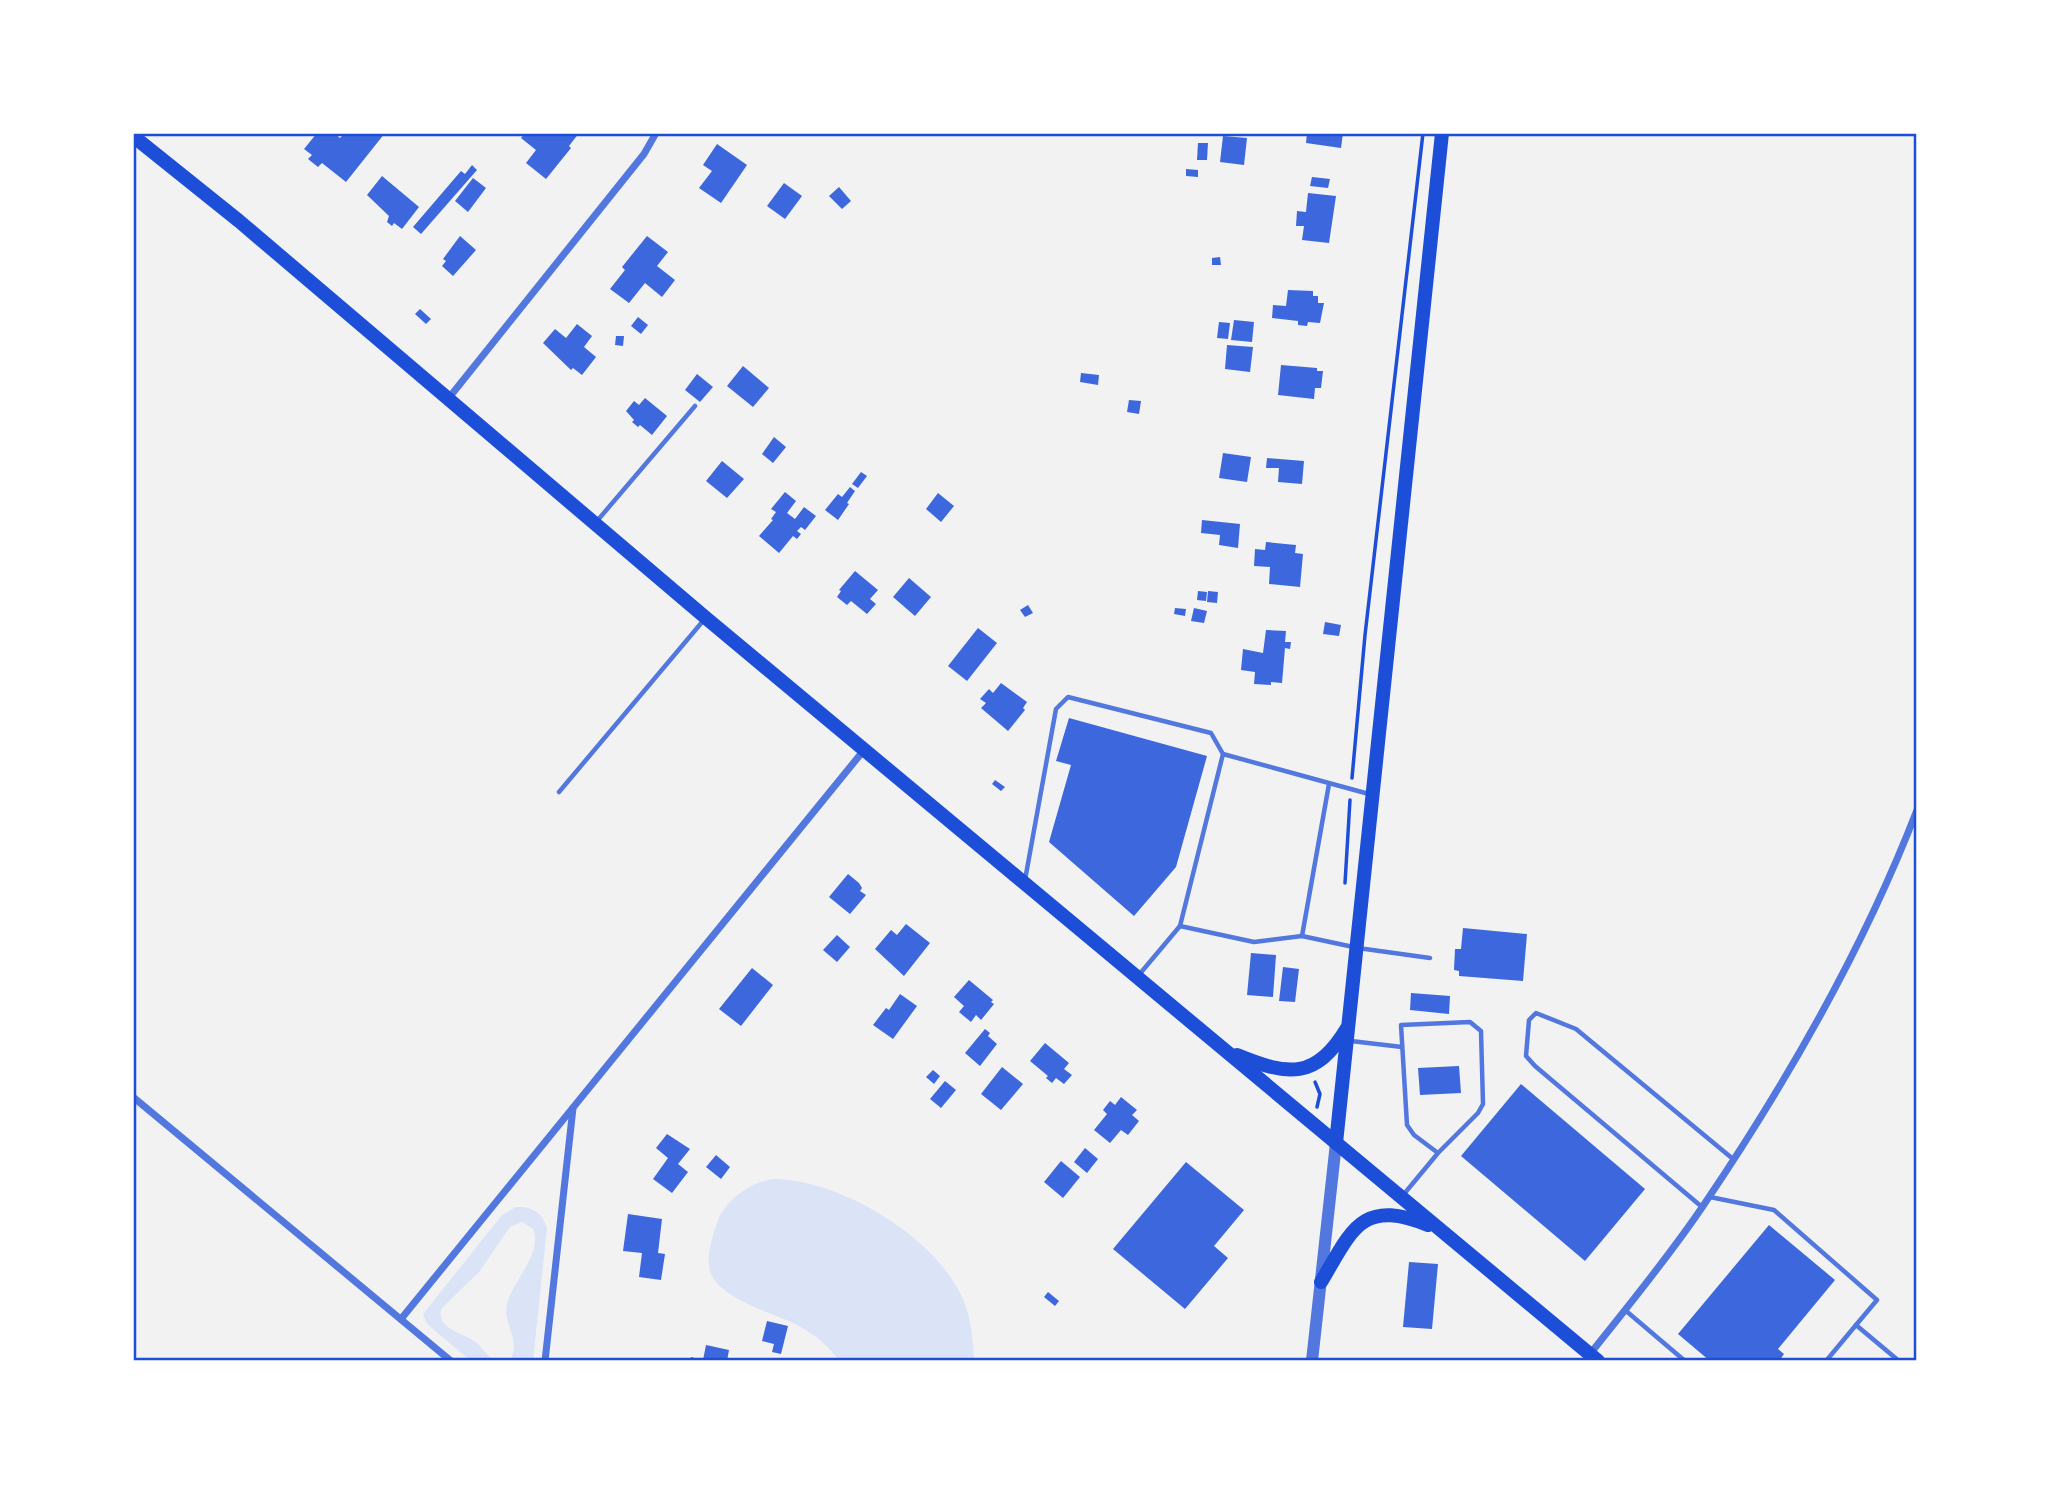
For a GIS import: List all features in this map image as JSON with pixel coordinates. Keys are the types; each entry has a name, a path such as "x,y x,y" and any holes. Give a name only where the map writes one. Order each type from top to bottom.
{"main road":[{"path":"1336,1143 1442,133"},
{"path":"133,136 239,221 706,618 1594,1357"},
{"path":"1222,1048 1273,1068 1299,1070 1315,1064 1326,1055 1350,1024"},
{"path":"1321,1282 1352,1232 1372,1218 1384,1214 1399,1215 1440,1230"}],"street":[{"path":"448,399 644,154 656,133"},
{"path":"401,1320 864,749"},
{"path":"1594,1357 1625,1310 1709,1197 1780,1087 1867,922 1917,810"},
{"path":"133,1097 451,1361"},
{"path":"545,1361 573,1107"},
{"path":"1312,1361 1336,1143"}],"lane":[{"path":"595,524 695,406"},
{"path":"559,792 706,618"},
{"path":"1024,884 1056,709 1068,697 1211,733 1223,754 1180,926 1137,977"},
{"path":"1223,754 1373,795"},
{"path":"1302,936 1329,784"},
{"path":"1180,926 1254,942 1302,936 1358,948 1430,958"},
{"path":"1702,1207 1535,1066 1526,1056 1529,1020 1536,1013 1576,1029 1734,1160"},
{"path":"1402,1198 1438,1153 1478,1113 1483,1104 1481,1031 1470,1022 1401,1025 1407,1125 1414,1135 1438,1153"},
{"path":"1348,1041 1402,1047"},
{"path":"1709,1197 1773,1210 1877,1300 1826,1361"},
{"path":"1625,1310 1685,1361"},
{"path":"1856,1325 1899,1361"}],"path":[{"path":"1344,893 1368,608 1423,133"}],"shaded area":[{"path":"773,1179 799,1181 853,1200 880,1214 928,1250 946,1271 964,1301 971,1326 974,1361 839,1361 805,1329 724,1290 715,1281 709,1265 710,1247 717,1223 726,1207 739,1194 755,1184"},
{"path":"516,1207 536,1212 543,1218 547,1228 533,1361 509,1361 514,1347 507,1319 507,1304 531,1257 535,1238 533,1229 522,1222 510,1227 479,1272 441,1309 446,1326 477,1343 494,1361 471,1361 427,1324 423,1314 502,1215"}],"building":[{"path":"317,133 334,133 340,138 345,133 385,133 346,182 322,163 318,167 308,159 312,155 304,149"},
{"path":"525,133 579,133 569,146 571,148 546,179 526,163 536,150 521,138"},
{"path":"1307,133 1343,133 1341,148 1306,143"},
{"path":"1223,136 1247,138 1244,165 1220,162"},
{"path":"1198,143 1208,143 1207,160 1197,160"},
{"path":"717,144 747,165 721,203 699,188 712,171 703,165"},
{"path":"472,165 477,170 421,234 413,227 461,171 465,174"},
{"path":"1186,169 1198,170 1198,177 1186,176"},
{"path":"382,176 419,207 402,229 387,222 389,216 367,195"},
{"path":"1312,177 1330,179 1328,188 1310,186"},
{"path":"473,178 486,188 468,212 455,201"},
{"path":"784,183 802,196 785,219 767,206"},
{"path":"839,187 851,201 842,209 829,196"},
{"path":"1308,193 1336,196 1329,243 1302,240 1304,226 1296,226 1297,211 1306,212"},
{"path":"460,236 476,250 453,276 442,266 446,261 443,259"},
{"path":"647,236 668,252 657,266 675,280 662,297 645,283 629,303 610,289 625,270 622,267"},
{"path":"1220,257 1221,265 1212,265 1212,258"},
{"path":"1288,290 1313,291 1313,296 1318,296 1318,303 1324,303 1320,323 1308,322 1307,326 1298,325 1298,321 1272,318 1273,305 1286,306"},
{"path":"420,309 431,319 426,324 415,314"},
{"path":"638,317 648,325 641,334 631,326"},
{"path":"1234,320 1254,322 1252,342 1231,340"},
{"path":"1219,322 1230,323 1228,339 1217,338"},
{"path":"577,324 592,336 584,347 596,357 582,375 573,368 571,370 543,343 555,329 566,338"},
{"path":"616,336 624,336 623,346 615,345"},
{"path":"1227,345 1253,347 1250,372 1225,369"},
{"path":"1281,365 1317,368 1317,371 1323,371 1321,388 1315,388 1314,399 1278,395"},
{"path":"743,366 769,388 753,407 727,386"},
{"path":"1081,373 1099,375 1098,385 1080,382"},
{"path":"697,374 713,387 700,402 685,390"},
{"path":"645,398 667,416 652,435 632,422 634,420 626,411 634,401 639,405"},
{"path":"1129,400 1141,401 1139,414 1127,412"},
{"path":"774,437 786,447 773,463 762,454"},
{"path":"1223,453 1251,457 1247,482 1219,478"},
{"path":"1267,458 1304,461 1302,484 1278,482 1279,468 1266,468"},
{"path":"722,461 744,479 727,498 706,481"},
{"path":"861,472 867,476 858,488 852,484"},
{"path":"850,487 855,491 838,520 825,510 838,494 842,497"},
{"path":"785,492 796,501 787,513 795,519 804,507 816,516 805,530 801,527 797,531 801,534 797,539 793,536 779,553 759,536 773,520 771,519 776,512 771,509"},
{"path":"938,493 954,506 941,522 926,509"},
{"path":"1202,520 1240,524 1238,548 1219,545 1220,535 1201,533"},
{"path":"1266,542 1296,545 1295,553 1303,554 1300,587 1269,584 1270,567 1254,566 1255,549 1265,550"},
{"path":"855,571 878,590 870,599 876,604 867,614 851,601 847,605 837,597 841,591 839,590"},
{"path":"909,578 931,597 915,616 893,597"},
{"path":"1198,591 1207,592 1206,601 1197,600"},
{"path":"1208,591 1218,592 1217,603 1207,602"},
{"path":"1028,605 1033,613 1025,617 1020,610"},
{"path":"1175,608 1186,609 1185,616 1174,614"},
{"path":"1194,608 1207,611 1204,623 1191,621"},
{"path":"1325,622 1341,625 1339,636 1323,634"},
{"path":"978,628 997,643 967,681 948,666"},
{"path":"1266,630 1286,631 1285,642 1291,642 1290,649 1285,648 1282,683 1254,684 1255,672 1241,670 1243,649 1263,653"},
{"path":"1001,683 1027,702 1023,708 1025,710 1008,731 981,708 986,703 980,699 989,689 993,693"},
{"path":"1069,718 1207,756 1176,867 1134,916 1049,842 1071,765 1056,761"},
{"path":"995,780 1005,787 1001,791 992,784"},
{"path":"848,874 859,883 862,888 860,891 866,895 850,914 829,897"},
{"path":"906,924 930,943 904,976 875,949 891,930 897,935"},
{"path":"1463,928 1527,934 1523,981 1459,976 1459,971 1454,970 1455,949 1461,949"},
{"path":"837,935 850,947 837,962 823,950"},
{"path":"1251,953 1276,955 1273,997 1247,995"},
{"path":"1283,967 1299,969 1295,1002 1279,1001"},
{"path":"752,968 773,985 741,1026 719,1009"},
{"path":"969,980 993,1000 991,1002 994,1004 981,1020 976,1015 971,1022 959,1012 964,1006 954,997"},
{"path":"1411,993 1450,996 1449,1014 1410,1010"},
{"path":"900,994 917,1006 893,1039 873,1025 886,1008 889,1010"},
{"path":"985,1029 997,1044 980,1066 965,1053"},
{"path":"1045,1043 1069,1063 1064,1069 1072,1075 1064,1084 1056,1078 1052,1083 1046,1078 1048,1076 1030,1061"},
{"path":"1459,1066 1461,1093 1420,1095 1418,1068"},
{"path":"1002,1067 1023,1084 1001,1110 981,1094"},
{"path":"933,1070 940,1076 934,1084 926,1077"},
{"path":"945,1081 956,1090 941,1108 930,1099"},
{"path":"1521,1084 1645,1189 1585,1261 1461,1156"},
{"path":"1121,1097 1137,1110 1132,1115 1139,1121 1128,1135 1121,1130 1110,1143 1094,1130 1107,1114 1103,1110 1110,1101 1115,1105"},
{"path":"667,1134 690,1149 678,1164 688,1172 672,1193 653,1179 668,1158 656,1148"},
{"path":"1085,1148 1098,1159 1087,1173 1074,1162"},
{"path":"716,1155 730,1167 721,1179 706,1167"},
{"path":"1061,1161 1080,1177 1063,1198 1044,1182"},
{"path":"1186,1162 1244,1210 1214,1246 1228,1258 1185,1309 1113,1249"},
{"path":"628,1214 662,1219 658,1253 665,1254 661,1280 639,1277 642,1253 623,1251"},
{"path":"1769,1225 1835,1280 1778,1349 1784,1354 1779,1361 1710,1361 1678,1334"},
{"path":"1409,1262 1438,1264 1432,1329 1403,1327"},
{"path":"1048,1292 1059,1301 1055,1306 1044,1297"},
{"path":"767,1321 788,1326 781,1354 772,1352 774,1344 762,1341"},
{"path":"706,1345 729,1350 727,1361 690,1361 691,1357 703,1360"}]}
